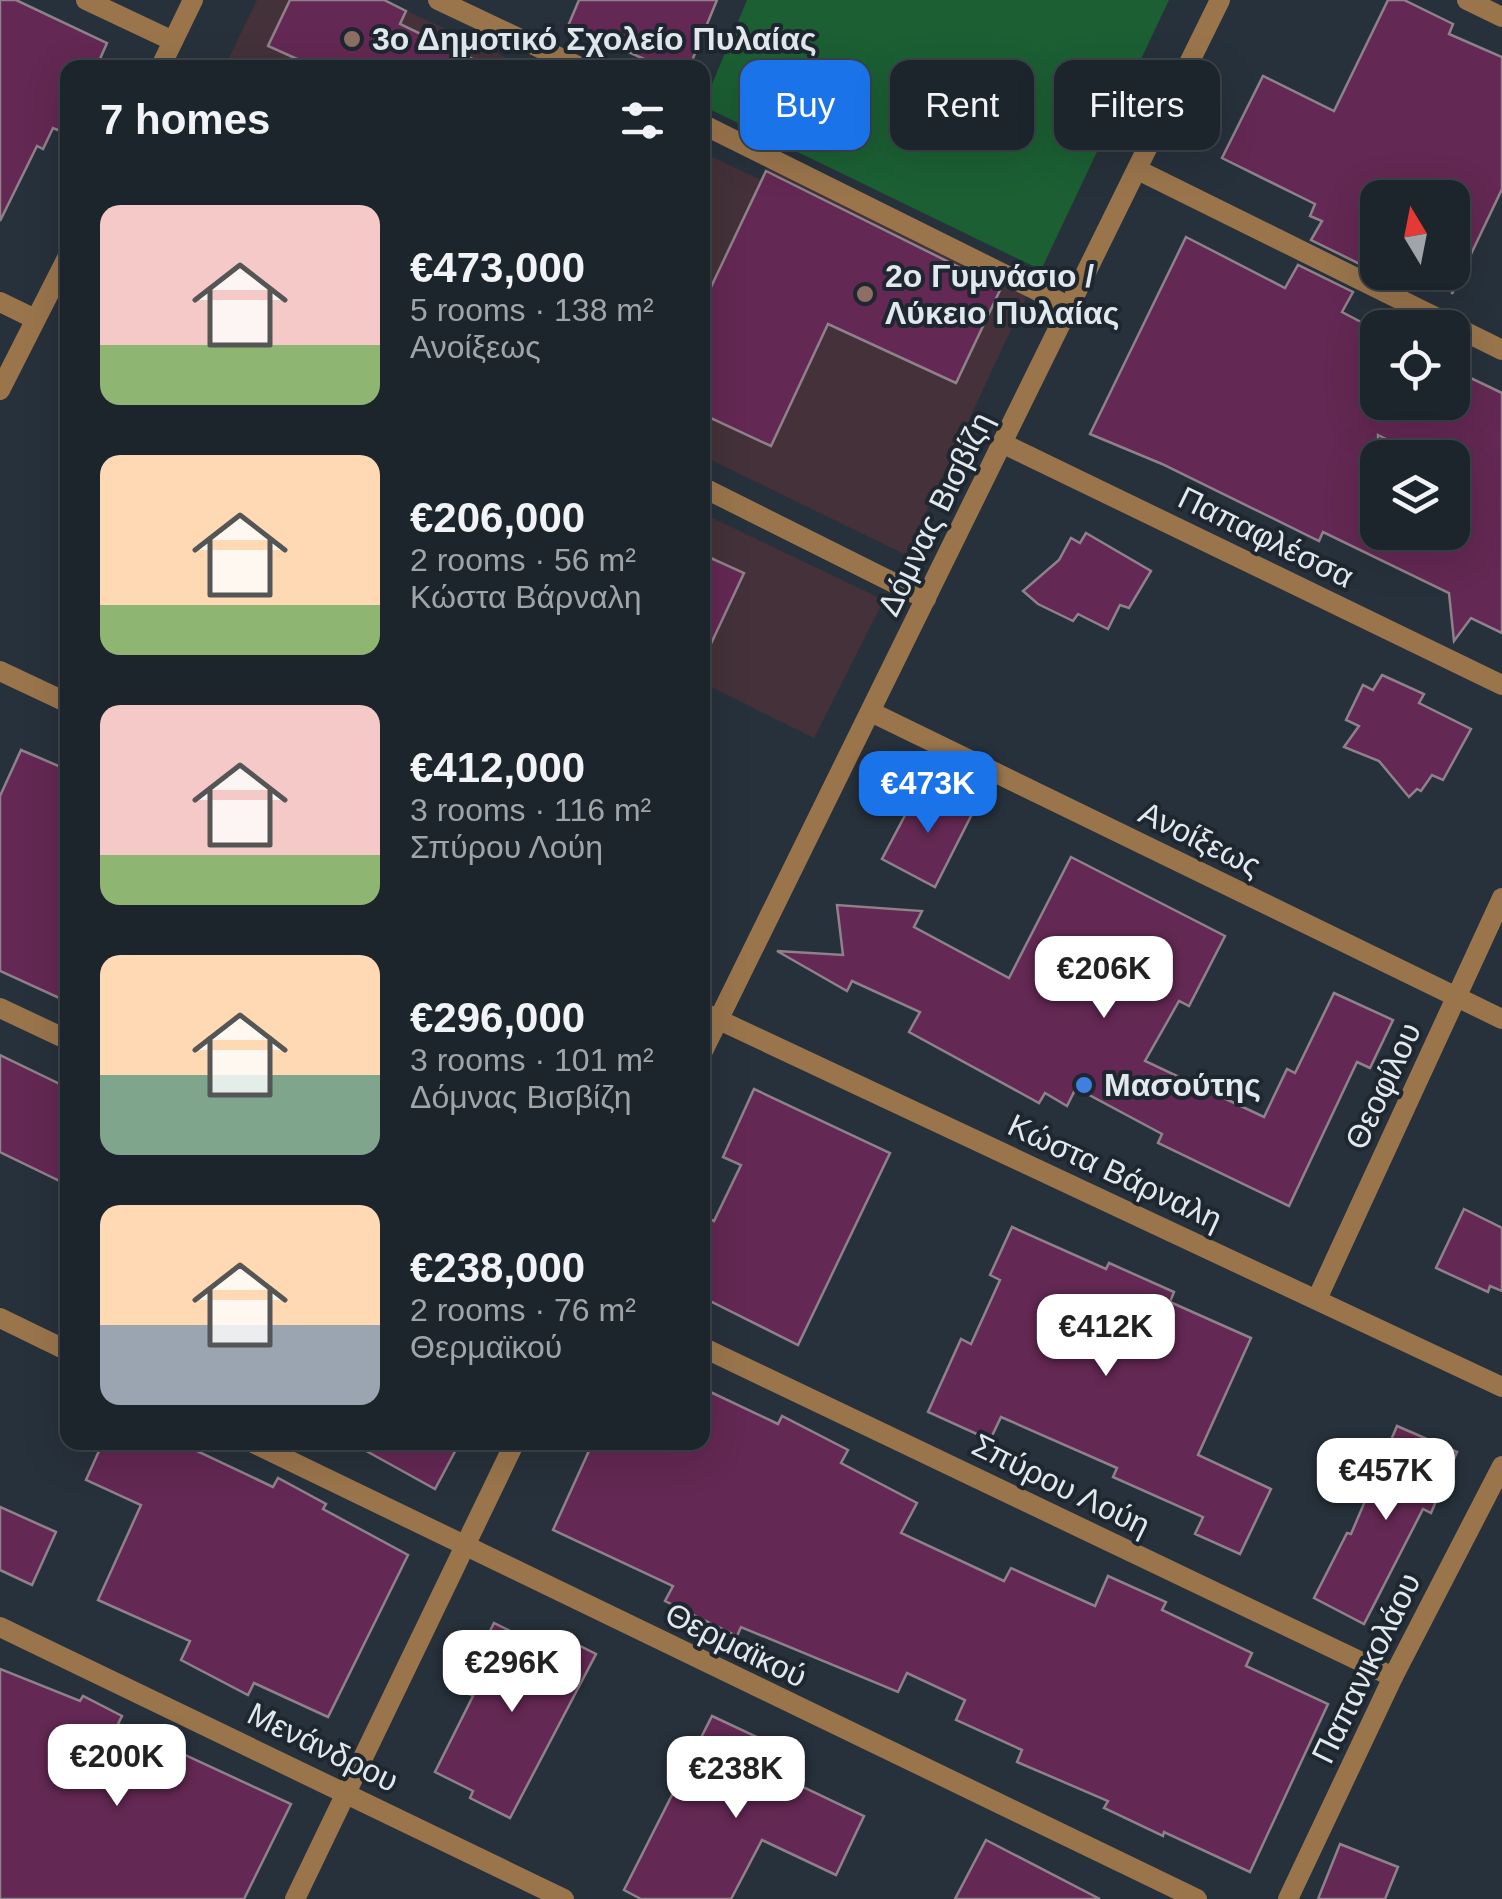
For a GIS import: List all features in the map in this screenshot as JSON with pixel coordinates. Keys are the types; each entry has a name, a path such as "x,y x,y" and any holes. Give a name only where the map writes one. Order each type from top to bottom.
{"street":[{"path":"86,0 172,41"},
{"path":"164,60 193,0"},
{"path":"438,0 565,60"},
{"name":"Δόμνας Βισβίζη","path":"711,1016 871,712 1220,0"},
{"path":"1468,0 1502,17"},
{"path":"710,128 1070,307"},
{"path":"1138,170 1502,350"},
{"path":"0,390 60,272"},
{"path":"0,302 36,319"},
{"name":"Παπαφλέσσα","path":"1004,444 1502,685"},
{"path":"710,491 926,599"},
{"path":"0,671 60,700"},
{"name":"Ανοίξεως","path":"871,712 1502,1019"},
{"name":"Θεοφίλου","path":"1318,1299 1502,898"},
{"path":"0,1008 60,1036"},
{"name":"Κώστα Βάρναλη","path":"711,1016 1502,1387"},
{"path":"0,1318 60,1347"},
{"name":"Σπύρου Λούη","path":"710,1351 1393,1677"},
{"name":"Θερμαϊκού","path":"266,1450 464,1549 1197,1899"},
{"path":"295,1899 511,1450"},
{"name":"Παπανικολάου","path":"1288,1899 1393,1677 1502,1466"},
{"name":"Μενάνδρου","path":"0,1627 347,1791 564,1899"}],"shaded area":[{"name":"3ο Δημοτικό Σχολείο Πυλαίας","path":"257,0 384,0 511,60 228,60"},
{"path":"710,156 761,180 770,163 1031,287 906,555 710,459"},
{"path":"710,517 884,600 814,738 710,686"}],"green space":[{"path":"747,0 1169,0 1141,60 1054,60 1054,150 1098,150 1041,270 794,150 870,150 870,60 740,60 740,124 710,109 710,89"}],"building":[{"path":"0,0 16,0 107,43 100,60 60,60 60,131 53,128 43,149 37,146 0,221"},
{"path":"290,0 384,0 406,11 400,24 474,60 297,60 268,46"},
{"path":"579,0 717,0 692,60 647,60 568,26"},
{"path":"1388,0 1404,0 1453,24 1449,34 1502,57 1502,189 1470,256 1470,180 1360,180 1360,264 1311,240 1322,221 1310,216 1315,204 1222,158 1263,76 1334,111"},
{"name":"2o Γυμνάσιο / Λύκειο Πυλαίας","path":"766,171 1001,288 956,383 828,324 771,446 710,418 710,289"},
{"path":"1186,237 1285,288 1298,265 1353,292 1342,312 1360,322 1360,420 1470,420 1470,378 1502,393 1502,633 1471,618 1454,641 1449,593 1360,550 1470,550 1470,440 1388,440 1378,435 1378,440 1360,440 1360,550 1323,532 1319,541 1162,464 1090,434"},
{"path":"1086,533 1151,571 1129,608 1120,605 1108,629 1078,614 1073,621 1038,604 1023,591 1059,560 1071,538 1080,543"},
{"path":"710,558 744,573 710,646"},
{"path":"1382,675 1424,694 1419,703 1471,729 1443,780 1432,775 1421,791 1417,789 1409,797 1379,761 1344,747 1359,726 1346,720 1363,685 1373,690"},
{"path":"21,750 60,767 60,998 0,971 0,796"},
{"path":"921,785 973,812 935,887 882,859"},
{"path":"1071,857 1225,936 1189,1006 1179,1001 1145,1061 1264,1117 1287,1069 1295,1073 1334,993 1393,1020 1370,1068 1357,1062 1289,1206 1158,1143 1162,1134 1076,1088 1067,1106 1045,1093 1039,1103 909,1032 920,1012 852,981 847,991 777,951 843,955 837,905 922,911 914,927 1009,978"},
{"path":"0,1055 60,1084 60,1181 0,1152"},
{"path":"754,1089 890,1153 798,1345 710,1301 710,1219 714,1221 741,1165 723,1157"},
{"path":"1464,1209 1502,1228 1502,1291 1490,1286 1488,1292 1436,1268"},
{"path":"1012,1227 1106,1269 1109,1263 1174,1292 1170,1302 1251,1338 1198,1455 1271,1489 1240,1554 1195,1534 1203,1517 1113,1477 1117,1468 1001,1417 990,1440 928,1412 961,1339 971,1344 1000,1280 990,1275"},
{"path":"710,1392 778,1424 782,1416 848,1450 841,1463 917,1503 901,1533 1004,1581 1011,1568 1095,1606 1108,1576 1166,1602 1162,1610 1252,1653 1246,1666 1328,1704 1250,1872 1164,1832 1163,1836 1104,1808 1108,1801 1017,1762 1022,1750 956,1720 965,1700 907,1673 898,1692 741,1627 737,1636 665,1601 673,1586 553,1530 589,1450 710,1450"},
{"path":"1397,1426 1457,1452 1431,1513 1423,1509 1364,1624 1314,1598 1347,1533 1351,1534"},
{"path":"99,1450 195,1450 273,1487 278,1478 326,1504 323,1509 408,1555 328,1717 254,1683 248,1695 181,1660 190,1641 98,1600 141,1505 86,1480"},
{"path":"364,1450 456,1450 435,1489"},
{"path":"0,1507 56,1532 32,1585 0,1570"},
{"path":"494,1623 551,1651 558,1635 596,1654 510,1818 470,1798 473,1791 435,1772 473,1696 461,1690"},
{"path":"0,1669 80,1701 83,1696 122,1716 118,1724 291,1804 244,1899 0,1899"},
{"path":"712,1716 789,1752 778,1775 864,1816 836,1875 762,1840 731,1899 641,1899 624,1890"},
{"path":"986,1840 1100,1899 955,1899"},
{"path":"1340,1844 1398,1867 1385,1899 1318,1899"}],"place":[{"name":"3ο Δημοτικό Σχολείο Πυλαίας","path":"352,39"},
{"name":"2o Γυμνάσιο / Λύκειο Πυλαίας","path":"865,294"},
{"name":"Μασούτης","path":"1084,1085"}]}
